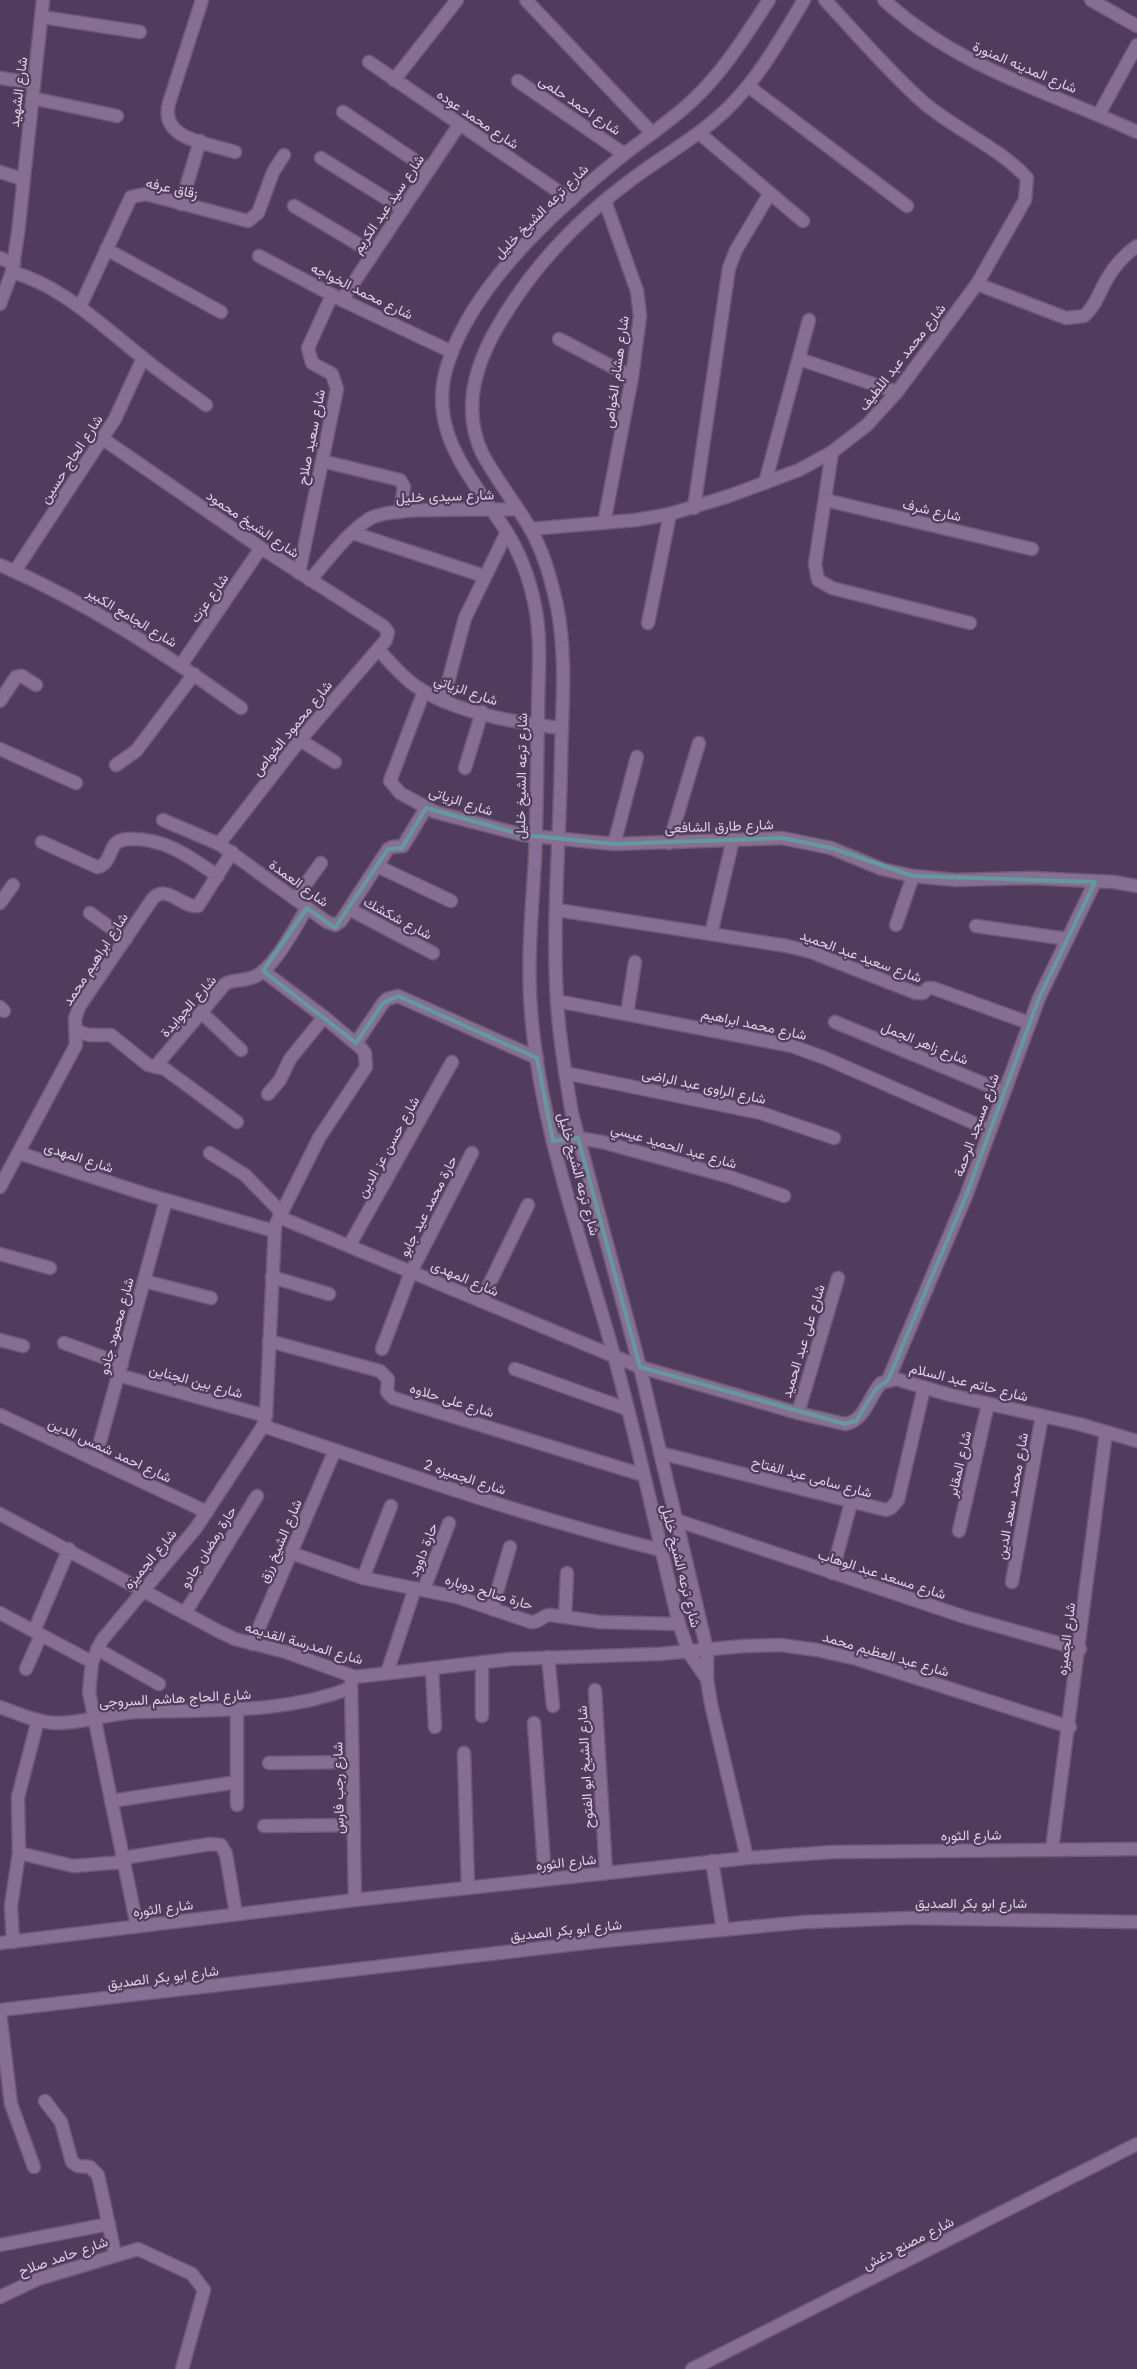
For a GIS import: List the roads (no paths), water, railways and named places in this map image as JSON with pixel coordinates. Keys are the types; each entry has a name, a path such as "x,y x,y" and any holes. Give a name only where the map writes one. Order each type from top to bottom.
{"street":[{"name":"شارع الشهيد","path":"0,304 13,268 43,0"},
{"path":"202,0 166,115 168,122 176,132 235,152"},
{"path":"394,80 457,0"},
{"path":"526,0 652,133"},
{"name":"شارع ترعه الشيخ خليل","path":"707,1679 689,1653 680,1624 614,1356 546,1116 537,1058 530,979 538,725 538,636 535,608 528,580 507,532 461,464 452,446 443,418 441,390 452,352 474,310 513,257 571,200 624,154 677,115 709,84 726,64 769,0"},
{"name":"شارع ترعه الشيخ خليل","path":"746,1858 724,1766 707,1679 707,1650 640,1367 578,1138 565,1072 557,1001 562,638 558,611 544,557 530,529 482,452 472,418 474,383 483,355 497,328 529,279 568,234 605,200 699,133 729,107 766,63 804,0"},
{"name":"شارع محمد عبد اللطيف","path":"530,529 604,523 670,514 694,508 799,470 832,452 867,425 897,392 977,284 1025,200 1027,178 1018,168 951,124 922,101 825,0"},
{"name":"شارع المدينه المنورة","path":"884,0 934,40 972,63 1013,82 1098,114 1137,132"},
{"path":"1091,0 1137,26"},
{"path":"42,17 140,32"},
{"path":"1098,114 1137,45"},
{"name":"شارع محمد عوده","path":"368,62 571,200"},
{"path":"0,78 34,82"},
{"name":"شارع احمد حلمى","path":"518,81 624,154"},
{"path":"748,86 907,206"},
{"path":"32,98 118,116"},
{"path":"343,112 428,170"},
{"name":"شارع سيد عبد الكريم","path":"337,297 373,253 459,124"},
{"path":"699,133 803,221"},
{"path":"180,204 200,141"},
{"name":"زقاق عرفه","path":"80,307 131,197 146,194 244,222 252,220 258,213 274,172 284,155"},
{"path":"320,158 403,209"},
{"path":"0,172 22,179"},
{"path":"694,508 729,268 736,250 770,193"},
{"name":"شارع هشام الخواص","path":"604,523 632,377 640,303 605,200"},
{"path":"294,206 373,253"},
{"path":"977,284 1066,318 1084,316 1096,303 1107,279 1123,256 1137,246"},
{"path":"106,249 221,312"},
{"name":"شارع محمد الخواجه","path":"259,256 337,297 452,352"},
{"path":"0,258 24,275 50,288 80,307 143,358 206,405"},
{"name":"شارع سعيد صلاح","path":"299,572 337,384 332,374 312,363 308,353 337,297"},
{"path":"765,483 810,320"},
{"path":"559,339 632,377"},
{"name":"شارع الحاج حسين","path":"15,571 103,440 115,419 143,358"},
{"path":"798,360 897,392"},
{"name":"شارع الشيخ محمود","path":"103,440 261,548 383,626 388,632"},
{"path":"832,452 815,570 815,575 822,584 970,623"},
{"path":"322,460 400,480 404,487 400,512"},
{"name":"شارع شرف","path":"825,500 1032,549"},
{"name":"شارع سيدى خليل","path":"310,580 353,533 377,516 400,512 517,508"},
{"path":"648,623 670,514"},
{"path":"443,701 465,618 507,532"},
{"path":"353,533 484,576"},
{"name":"شارع عزت","path":"181,664 261,548"},
{"name":"شارع الجامع الكبير","path":"0,565 100,614 181,664 241,708"},
{"name":"شارع محمود الخواص","path":"219,844 300,740 386,640 388,632"},
{"name":"شارع الزياتي","path":"378,649 408,680 443,701 538,725 561,728"},
{"path":"116,765 136,751 194,674"},
{"path":"0,701 16,677 22,676 36,685"},
{"name":"شارع الزياتى","path":"424,691 390,781 400,793 426,808 509,832 536,836"},
{"path":"465,768 482,712"},
{"path":"300,740 335,762"},
{"path":"669,843 699,743"},
{"path":"0,749 76,783"},
{"path":"614,844 637,757"},
{"name":"شارع العمدة","path":"163,820 219,844 329,924 334,925 339,923 390,848 403,846 426,808"},
{"name":"شارع طارق الشافعى","path":"536,836 614,844 782,838 831,848 882,869 913,876 956,880 1031,878 1137,886"},
{"path":"42,842 97,866 106,862 114,845 120,841 141,839 154,841 180,851 218,876 232,852"},
{"path":"711,934 733,839"},
{"path":"295,898 321,862"},
{"path":"377,866 451,900"},
{"name":"شارع ابراهيم محمد","path":"1,1185 76,1045 77,1031 75,1018 80,1007 126,939 157,895 166,893 195,906 202,902 218,876"},
{"path":"896,925 913,876"},
{"name":"شارع مسجد الرحمة","path":"888,1380 963,1205 1029,1023 1095,882"},
{"path":"0,903 13,885"},
{"path":"264,1421 274,1231 280,1214 319,1138 366,1067 365,1053 356,1043 324,1016 263,971 307,908"},
{"name":"شارع شكشك","path":"349,909 433,954"},
{"name":"شارع سعيد عبد الحميد","path":"557,910 763,941 811,952 916,993 922,994 928,988 933,988 1029,1023"},
{"path":"90,913 126,939"},
{"path":"976,926 1068,939"},
{"path":"627,1014 636,962"},
{"name":"شارع الجوايدة","path":"155,1067 228,982 246,980 263,971"},
{"path":"356,1043 383,1003 387,999 398,996 537,1058"},
{"name":"شارع محمد ابراهيم","path":"557,1001 792,1046 825,1058 990,1130"},
{"path":"201,1012 241,1050"},
{"path":"268,1094 280,1080 290,1059 324,1016"},
{"name":"شارع زاهر الجمل","path":"835,1022 1004,1092"},
{"path":"77,1031 89,1035 111,1035 148,1065 165,1069 237,1122"},
{"name":"شارع حسن عز الدين","path":"349,1246 452,1062"},
{"name":"شارع الراوى عبد الراضى","path":"565,1072 761,1113 834,1138"},
{"name":"شارع عبد الحميد عيسي","path":"553,1142 578,1138 634,1149 784,1196"},
{"name":"شارع المهدى","path":"19,1153 166,1200 274,1231"},
{"path":"210,1153 244,1175 280,1214"},
{"name":"حارة محمد عيد جابو","path":"382,1349 411,1272 472,1153"},
{"name":"شارع محمود جادو","path":"95,1460 166,1200"},
{"path":"481,1301 528,1205"},
{"name":"شارع المهدى","path":"280,1214 349,1246 640,1367"},
{"path":"0,1254 50,1268"},
{"path":"272,1277 329,1294"},
{"name":"شارع على عبد الحميد","path":"798,1413 838,1278"},
{"path":"144,1281 211,1298"},
{"path":"0,1340 23,1346"},
{"name":"شارع على حلاوه","path":"269,1341 380,1371 388,1379 387,1392 393,1398 643,1475"},
{"name":"شارع بين الجناين","path":"64,1343 120,1369 264,1421"},
{"path":"640,1367 798,1413 845,1424 860,1417 876,1389 888,1380"},
{"path":"515,1370 627,1408"},
{"name":"شارع حاتم عبد السلام","path":"888,1380 896,1380 1137,1441"},
{"name":"شارع سامى عبد الفتاح","path":"660,1453 880,1511 891,1508 898,1500 924,1388"},
{"name":"شارع المقابر","path":"959,1531 988,1404"},
{"name":"شارع احمد شمس الدين","path":"0,1416 207,1512"},
{"name":"شارع محمد سعد الدين","path":"1012,1582 1042,1416"},
{"name":"شارع الجميزه 2","path":"264,1421 335,1450 509,1508 661,1550"},
{"name":"شارع الجميزه","path":"137,1926 93,1717 89,1692 92,1662 97,1649 143,1590 196,1528 264,1421"},
{"name":"شارع الجميزه","path":"1052,1849 1070,1727 1106,1432"},
{"name":"شارع الشيخ رزق","path":"252,1644 335,1450"},
{"name":"حارة رمضان جادو","path":"185,1613 258,1496"},
{"path":"832,1573 851,1503"},
{"path":"363,1578 391,1506"},
{"name":"شارع المدرسة القديمه","path":"0,1514 69,1549 220,1632 252,1644 286,1652 337,1668 351,1681 360,1677 482,1662 548,1657 689,1653"},
{"name":"شارع مسعد عبد الوهاب","path":"676,1520 965,1617 1080,1649"},
{"name":"حارة داوود","path":"388,1673 420,1588 450,1523"},
{"path":"492,1609 510,1547"},
{"path":"26,1669 37,1633 69,1549"},
{"name":"حارة صالح دوباره","path":"291,1553 363,1578 420,1588 534,1622 547,1615 600,1622 680,1624"},
{"path":"565,1617 567,1573"},
{"path":"0,1614 92,1662"},
{"name":"شارع عبد العظيم محمد","path":"689,1653 772,1645 818,1650 914,1676 1070,1727"},
{"path":"97,1649 159,1684"},
{"path":"548,1657 553,1706"},
{"path":"482,1662 482,1716"},
{"path":"432,1668 435,1727"},
{"name":"شارع الحاج هاشم السروجى","path":"0,1707 38,1720 65,1722 133,1712 237,1710 300,1704 351,1681"},
{"name":"شارع رجب فارس","path":"351,1681 355,1900"},
{"name":"شارع الشيخ ابو الفتوح","path":"595,1690 606,1873"},
{"path":"237,1710 237,1805"},
{"path":"14,1942 11,1906 19,1854 18,1797 38,1720"},
{"path":"534,1723 545,1880"},
{"path":"464,1753 468,1888"},
{"path":"269,1762 352,1762"},
{"path":"111,1800 237,1782"},
{"path":"264,1826 354,1826"},
{"path":"19,1854 73,1866 123,1860 210,1844 221,1845 226,1854 236,1914"},
{"name":"شارع الثوره","path":"0,1943 355,1900 746,1858 833,1852 1137,1849"},
{"path":"712,1861 723,1929"},
{"name":"شارع ابو بكر الصديق","path":"0,2012 603,1940 805,1922 909,1918 1137,1922"},
{"path":"0,2012 12,2104 34,2167"},
{"path":"45,2101 61,2122 72,2162 78,2166 90,2167 96,2172 115,2254"},
{"name":"شارع مصنع دغش","path":"692,2369 1137,2144"},
{"path":"0,2245 109,2224"},
{"name":"شارع حامد صلاح","path":"0,2297 38,2279 138,2248 192,2274 204,2290 182,2369"}]}
